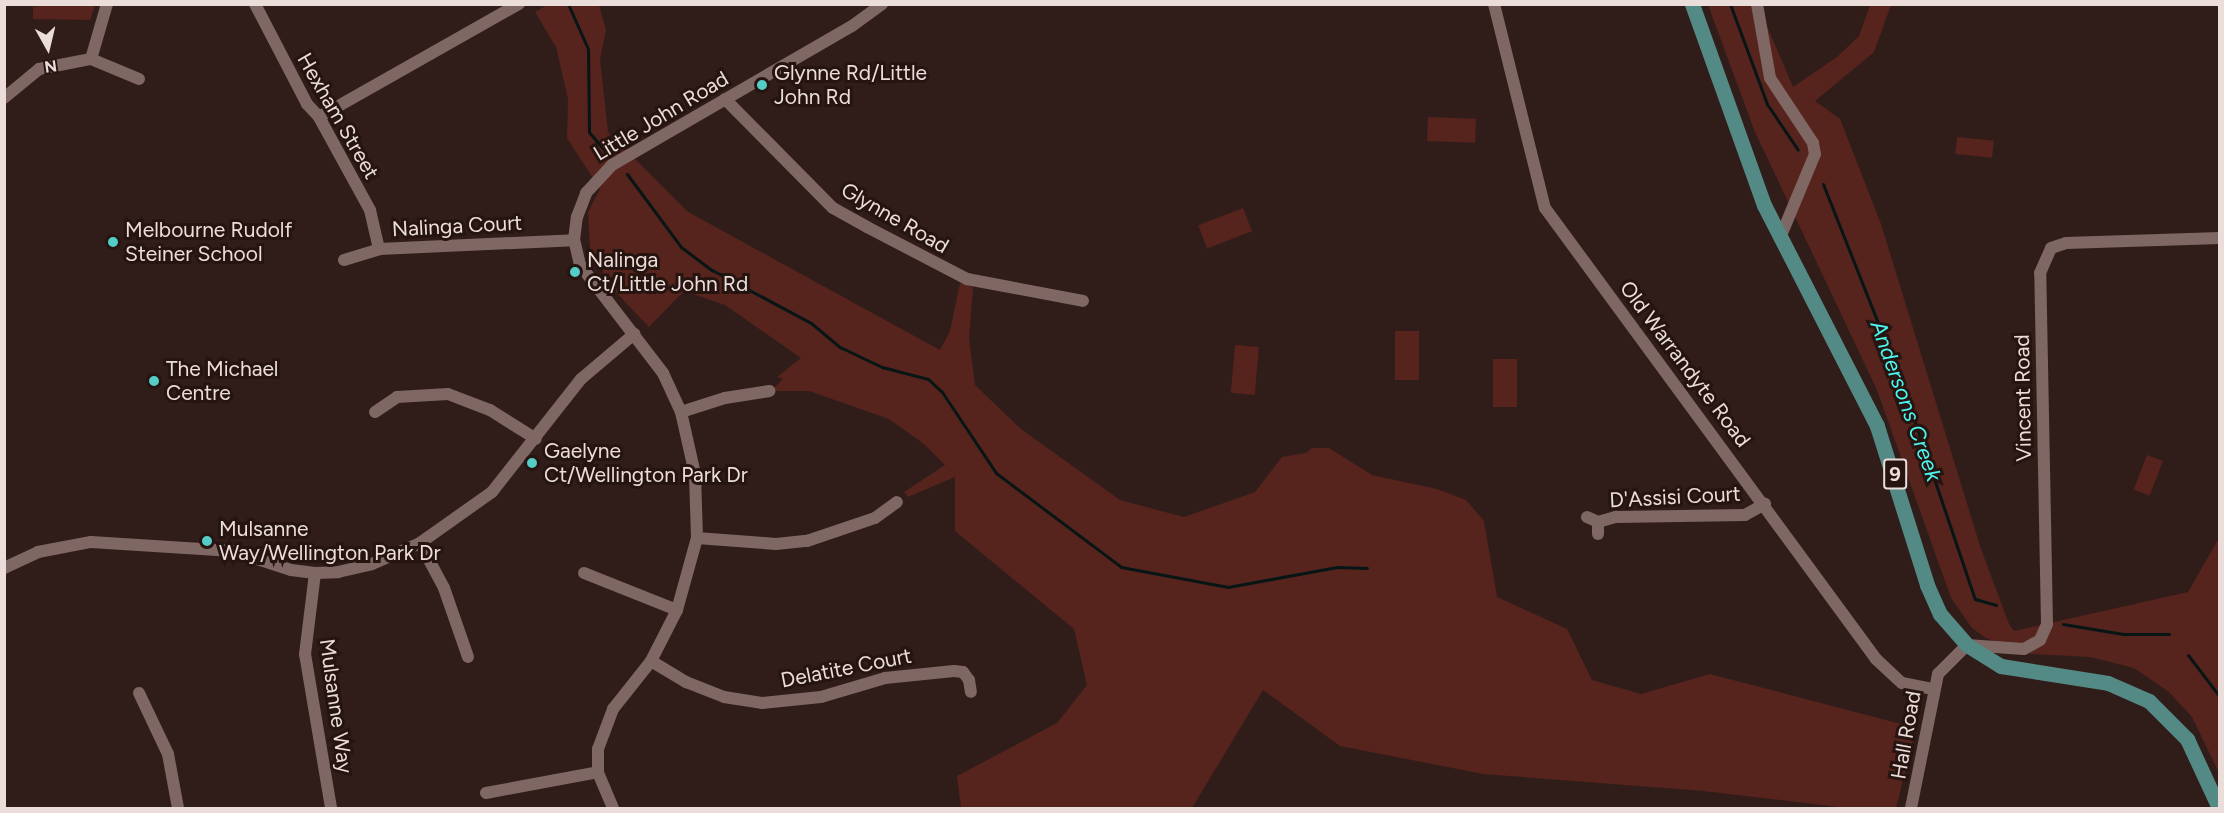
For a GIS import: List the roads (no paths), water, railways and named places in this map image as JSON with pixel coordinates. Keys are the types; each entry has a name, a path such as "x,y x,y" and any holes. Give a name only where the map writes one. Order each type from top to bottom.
{"main road":[{"name":"9","path":"1692,4 1750,171 1780,238 1865,395 1893,466 1927,585 1940,614 1967,645 2001,666 2108,683 2149,701 2187,739 2219,808"}],"street":[{"path":"91,58 107,4"},
{"name":"Hexham Street","path":"255,4 307,104 319,117 370,210 379,249"},
{"path":"319,117 519,4"},
{"name":"Little John Road","path":"573,240 586,193 597,178 612,165 882,4"},
{"name":"Old Warrandyte Road","path":"1494,4 1545,208 1765,504 1876,659 1902,683 1933,689"},
{"path":"1757,4 1770,78 1813,143 1815,154 1780,238"},
{"path":"4,98 39,69 91,58 139,79"},
{"name":"Glynne Road","path":"725,99 833,208 858,223 967,279 1083,301"},
{"name":"Vincent Road","path":"1967,645 2024,649 2040,640 2047,624 2040,273 2051,248 2066,243 2220,238"},
{"path":"573,240 580,266 596,291 650,351 681,412 695,474 697,538 677,610 651,661 624,692 604,725 598,749 598,772 613,808"},
{"name":"Nalinga Court","path":"344,260 379,249 573,240"},
{"path":"4,568 38,552 91,542 233,551 291,570 315,573 338,572 372,564 420,543 492,492 581,379 634,334"},
{"path":"681,412 725,398 769,392"},
{"path":"375,412 397,397 448,394 490,410 536,439"},
{"path":"697,538 776,544 807,541 875,518 897,502"},
{"name":"D'Assisi Court","path":"1594,524 1616,517 1745,515 1765,504"},
{"path":"420,543 444,588 468,657"},
{"name":"Mulsanne Way","path":"315,573 305,654 331,808"},
{"path":"584,573 677,610"},
{"name":"Hall Road","path":"1911,808 1933,689 1938,674 1967,645"},
{"name":"Delatite Court","path":"651,661 686,682 724,697 762,703 821,697 885,678 954,671 963,672 969,680 971,692"},
{"path":"139,693 168,754 178,808"},
{"path":"486,793 598,772"}],"waterway":[{"name":"Andersons Creek","path":"568,4 588,49 589,132 605,151"},
{"name":"Andersons Creek","path":"1730,4 1767,104 1798,150"},
{"path":"627,174 681,247 712,270 811,323 840,347 882,367 928,379 942,392 996,473 1121,567 1228,587 1337,567 1367,568"},
{"name":"Andersons Creek","path":"1823,184 1900,378 1975,599 1996,605"},
{"name":"Andersons Creek","path":"2063,624 2123,634 2169,634"},
{"name":"Andersons Creek","path":"2188,655 2220,697"}],"place":[{"name":"Glynne Rd/Little John Rd","path":"762,85"},
{"name":"Melbourne Rudolf Steiner School","path":"113,242"},
{"name":"Nalinga Ct/Little John Rd","path":"575,272"},
{"name":"The Michael Centre","path":"154,381"},
{"name":"Gaelyne Ct/Wellington Park Dr","path":"532,463"},
{"name":"Mulsanne Way/Wellington Park Dr","path":"207,541"}]}
